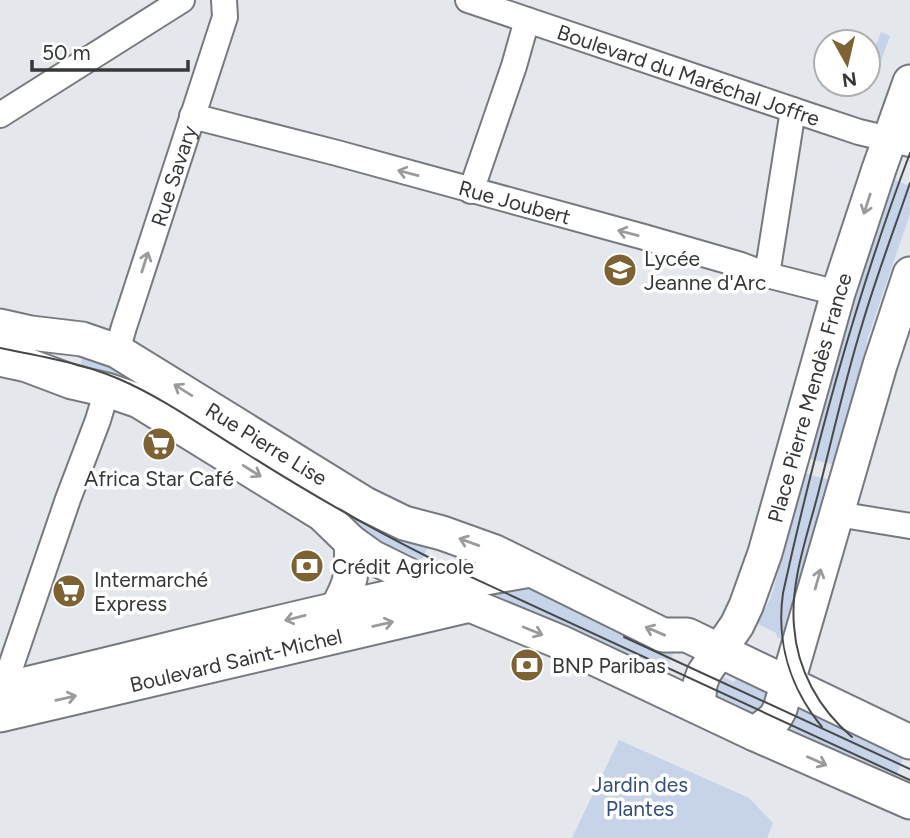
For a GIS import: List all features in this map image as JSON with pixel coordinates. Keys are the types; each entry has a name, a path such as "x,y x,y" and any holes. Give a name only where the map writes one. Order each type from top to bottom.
{"main road":[{"name":"Place Pierre Mendès France","path":"698,706 704,673 737,625 765,553 838,293 900,142 910,82"},
{"path":"755,734 775,718 781,687 799,645 880,366 910,274"},
{"name":"Rue Pierre Lise","path":"0,326 82,340 117,351 365,504 404,523 495,552 531,570"},
{"name":"Rue Pierre Lise","path":"0,359 139,401 322,514 372,557 434,587"},
{"path":"337,608 351,576 351,541"},
{"path":"531,570 663,635 687,635 781,687 832,706 910,742"},
{"name":"Boulevard Saint-Michel","path":"1,698 337,608 531,570"},
{"path":"434,587 910,802"},
{"name":"Boulevard Saint-Michel","path":"1,698 470,605"},
{"path":"799,645 813,680 832,706"}],"street":[{"path":"0,115 183,0"},
{"name":"Rue Savary","path":"117,351 225,17 224,0"},
{"name":"Boulevard du Maréchal Joffre","path":"468,0 859,132 900,142"},
{"path":"471,191 527,20"},
{"path":"767,275 793,110"},
{"name":"Rue Joubert","path":"192,116 838,293"},
{"path":"1,698 107,390"},
{"path":"837,514 910,526"}],"green space":[{"path":"882,32 890,36 882,58"},
{"path":"895,180 910,186 910,214 868,337 862,384 840,466 806,458 888,181 893,183"},
{"path":"83,353 109,361 430,542 422,560 395,547 389,557 79,371"},
{"path":"803,473 835,481 789,642 756,623 771,598"},
{"path":"524,586 673,654 664,677 479,593"},
{"path":"738,675 764,690 768,698 757,715 749,711 747,715 717,699 716,687 721,676 734,682"},
{"path":"798,702 906,752 895,778 779,739 787,729"},
{"name":"Jardin des Plantes","path":"619,740 749,798 773,823 767,838 572,838"}],"tram line":[{"path":"822,727 801,696 788,664 782,629 783,593 839,370 872,261 910,153"},
{"path":"852,737 829,714 805,673 796,642 793,609 801,558 856,346 910,183"},
{"path":"0,348 76,364 105,373 135,387 183,413 312,494 430,558 910,780"},
{"path":"624,637 910,769"}],"place":[{"name":"Lycée Jeanne d'Arc","path":"620,270"},
{"name":"Africa Star Café","path":"159,444"},
{"name":"Crédit Agricole","path":"307,566"},
{"name":"Intermarché Express","path":"69,591"},
{"name":"BNP Paribas","path":"527,665"}]}
